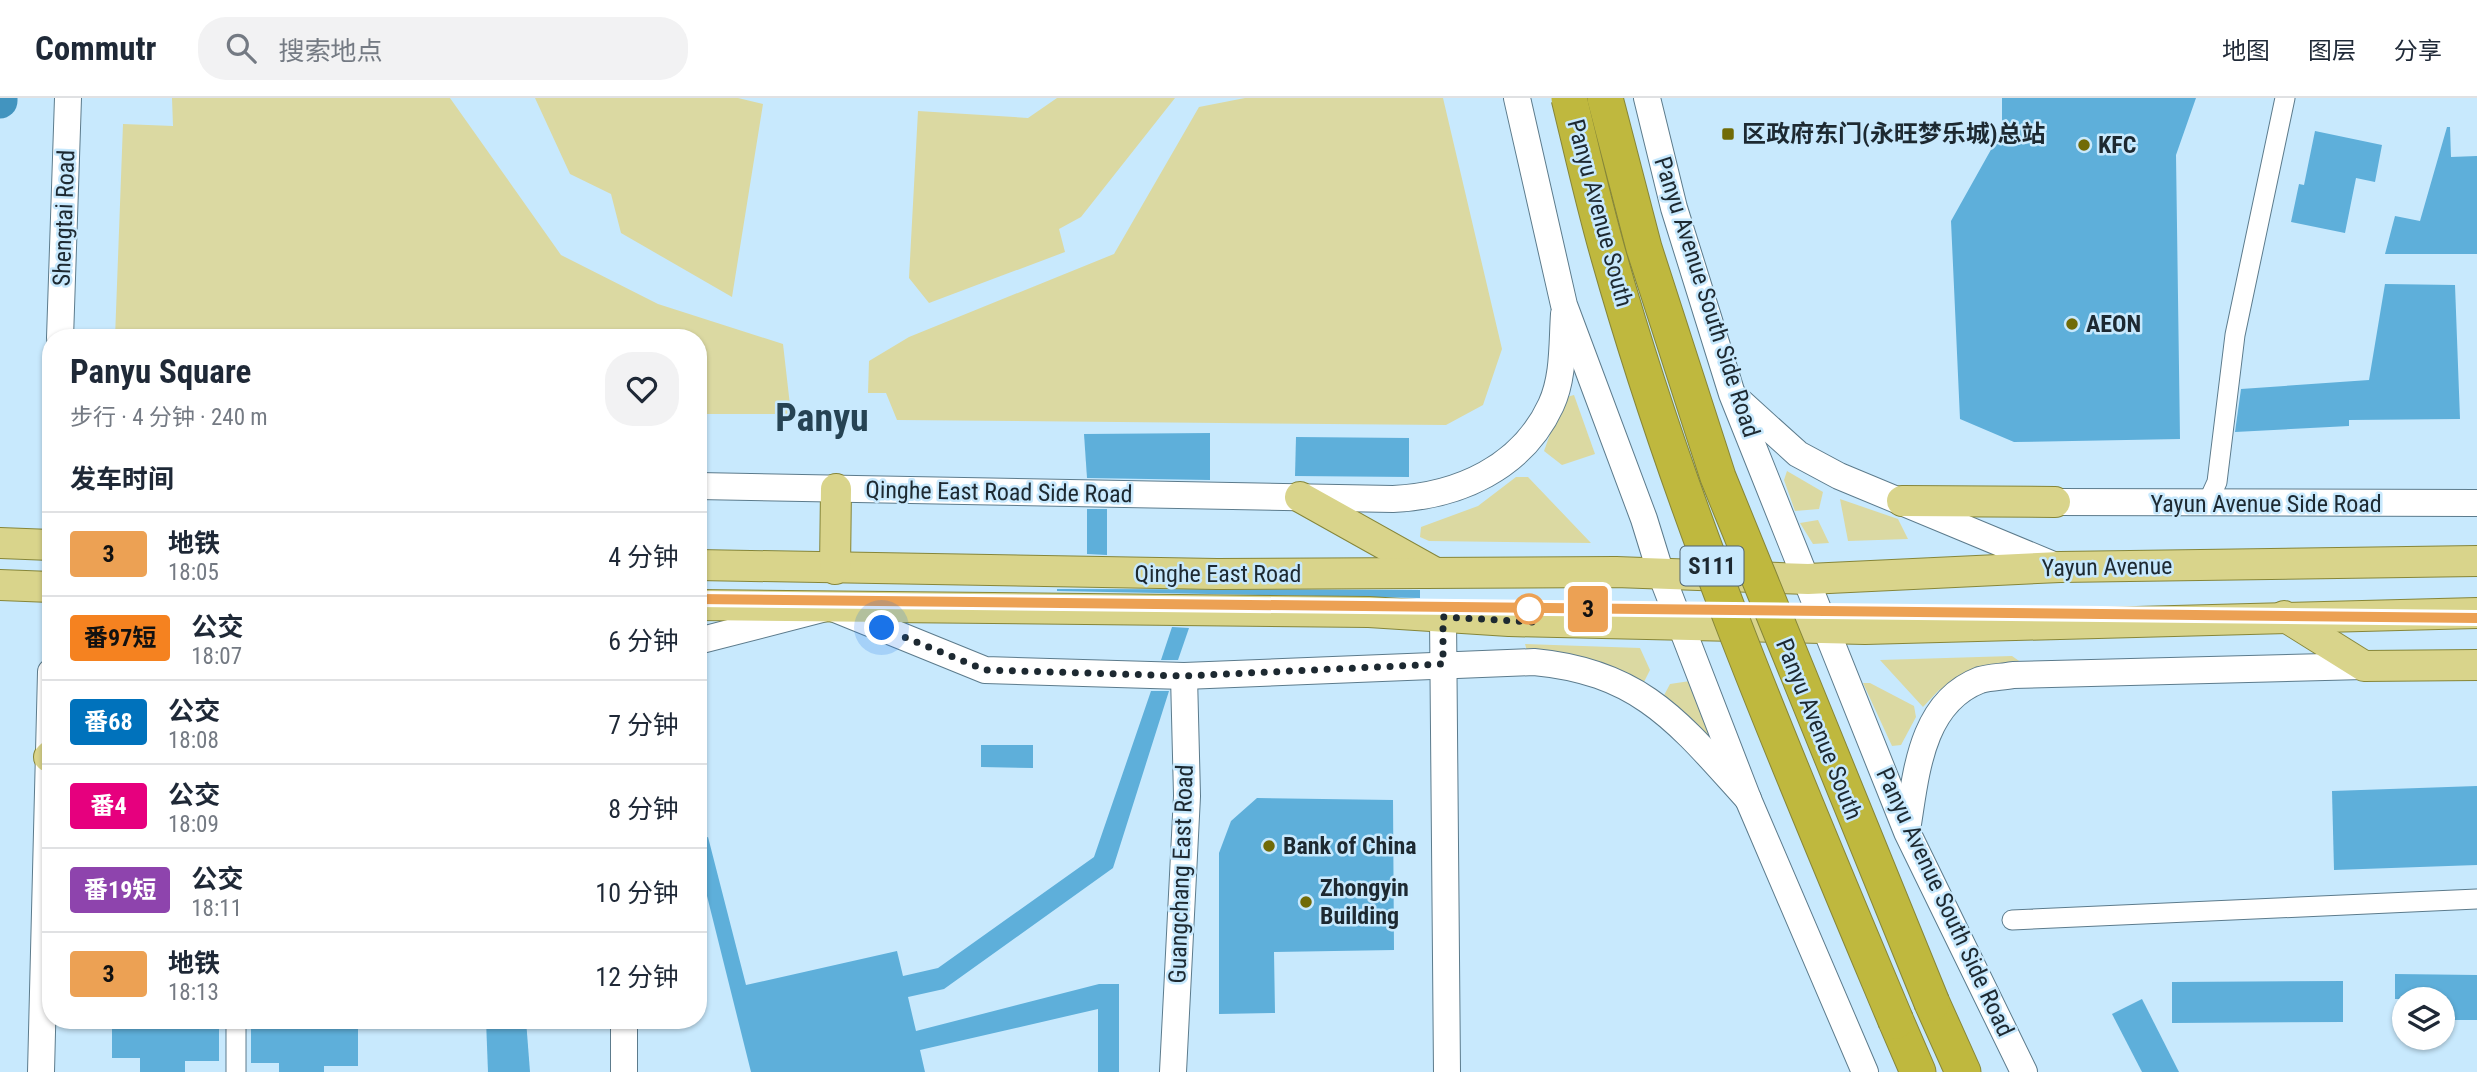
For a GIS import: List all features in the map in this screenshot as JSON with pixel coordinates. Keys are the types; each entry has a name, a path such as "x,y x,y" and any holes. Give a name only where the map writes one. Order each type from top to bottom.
{"highway":[{"name":"Panyu Avenue South","path":"1569,98 1609,257 1684,491 1783,752 1918,1072"},
{"name":"Panyu Avenue South","path":"1605,98 1644,247 1718,477 1932,1003 1964,1072"}],"main road":[{"name":"Shengtai Road","path":"60,329 68,98"},
{"path":"1517,98 1564,305 1644,519 1661,574 1748,799 1865,1072"},
{"name":"Panyu Avenue South Side Road","path":"1647,98 1674,208 1732,394 1907,832 2024,1072"},
{"name":"Qinghe East Road Side Road","path":"707,486 1421,498 1475,482 1496,469 1537,429 1552,404 1560,375 1564,305"},
{"path":"1732,394 1798,454 1839,476 2060,568"},
{"path":"835,489 835,569"},
{"path":"1300,498 1437,574"},
{"path":"1902,501 2055,502"},
{"name":"Yayun Avenue Side Road","path":"2055,502 2477,503"},
{"path":"0,544 42,545"},
{"name":"Yayun Avenue","path":"1737,578 1808,579 2060,568 2477,561"},
{"name":"Qinghe East Road","path":"707,565 1217,574 1661,574 1737,578"},
{"path":"0,585 42,587"},
{"name":"Qinghe East Road","path":"707,605 1369,612 1508,621 1825,628"},
{"path":"707,639 830,607 985,670 1184,676 1443,664 1534,662 1569,665 1650,699 1675,719 1748,799"},
{"path":"1825,628 2477,613"},
{"path":"2284,616 2364,666"},
{"path":"1443,617 1447,1072"},
{"path":"1907,832 1919,758 1934,719 1958,695 1980,680 2013,675 2477,665"},
{"name":"Guangchang East Road","path":"1172,1072 1186,796 1184,676"},
{"path":"41,1072 42,1029"},
{"path":"624,1029 624,1072"}],"street":[{"path":"2207,504 2217,482 2235,335 2285,98"},
{"path":"2012,920 2477,900"},
{"path":"236,1029 236,1072"}],"shaded area":[{"path":"172,98 450,98 561,255 658,304 783,344 791,414 707,414 707,329 115,329 123,124 173,126"},
{"path":"535,98 738,98 763,104 732,297 621,233 611,194 570,174"},
{"path":"1057,98 1175,98 1081,217 1059,229 1065,252 929,303 909,278 918,111 1028,118"},
{"path":"1245,98 1443,98 1502,349 1483,405 1446,425 897,420 886,393 868,393 869,361 909,337 1114,254 1199,107"},
{"path":"1574,395 1595,454 1562,465 1544,451 1563,398"},
{"path":"1787,471 1823,492 1819,509 1795,511 1784,480"},
{"path":"1516,477 1528,477 1591,543 1429,541 1420,537 1421,527 1478,506"},
{"path":"1840,499 1898,519 1908,539 1848,541"},
{"path":"1818,520 1829,543 1813,544 1800,523"},
{"path":"1525,644 1640,648 1650,670 1643,684 1528,654"},
{"path":"2012,656 2022,663 2013,669 1939,690 1923,707 1880,660"},
{"path":"1690,681 1720,746 1661,701 1670,684"},
{"path":"1863,683 1870,683 1914,706 1916,717 1901,745 1892,746"}],"building":[{"path":"2002,98 2196,98 2176,155 2180,439 2014,442 1960,419 1951,221 2002,130"},
{"path":"2447,127 2450,127 2451,157 2477,156 2477,254 2385,254 2395,216 2420,221"},
{"path":"2315,131 2382,145 2375,182 2356,178 2345,233 2291,222 2299,184 2304,185"},
{"path":"2385,284 2455,285 2460,419 2349,420 2349,426 2235,432 2241,389 2369,380"},
{"path":"1210,433 1210,480 1087,478 1084,434"},
{"path":"1296,437 1409,438 1409,477 1295,476"},
{"path":"1087,509 1107,509 1107,555 1087,554"},
{"path":"1420,590 1420,598 1057,591"},
{"path":"1172,627 1189,628 1178,660 1161,660"},
{"path":"1151,691 1169,691 1113,868 944,989 908,997 916,1031 1099,984 1119,984 1119,1072 1098,1072 1098,1009 920,1050 925,1072 751,1072 707,896 707,837 746,985 897,951 903,976 938,968 1094,857"},
{"path":"981,745 1033,745 1033,768 981,767"},
{"path":"2477,786 2477,865 2334,870 2332,791"},
{"name":"Zhongyin Building","path":"1257,798 1393,800 1394,950 1274,952 1275,1013 1219,1014 1219,853 1231,821"},
{"path":"2395,974 2477,975 2477,1020 2455,1020 2455,987 2395,987"},
{"path":"2343,981 2343,1022 2172,1023 2172,982"},
{"path":"2142,999 2179,1072 2142,1072 2112,1014"},
{"path":"112,1029 219,1029 219,1061 185,1061 185,1072 140,1072 140,1058 112,1058"},
{"path":"251,1029 358,1029 358,1066 324,1066 324,1072 279,1072 279,1063 251,1063"},
{"path":"486,1029 527,1029 530,1072 488,1072"}],"metro line":[{"name":"3","path":"707,599 861,603 2477,618"}],"place":[{"name":"区政府东门(永旺梦乐城)总站","path":"1728,134"},
{"name":"KFC","path":"2084,145"},
{"name":"AEON","path":"2072,324"},
{"name":"Bank of China","path":"1269,846"},
{"name":"Zhongyin Building","path":"1306,902"}],"district":[{"name":"Panyu","path":"822,418"}],"route":[{"path":"882,628 985,670 1184,676 1443,664 1443,617 1534,622 1529,609"}]}
